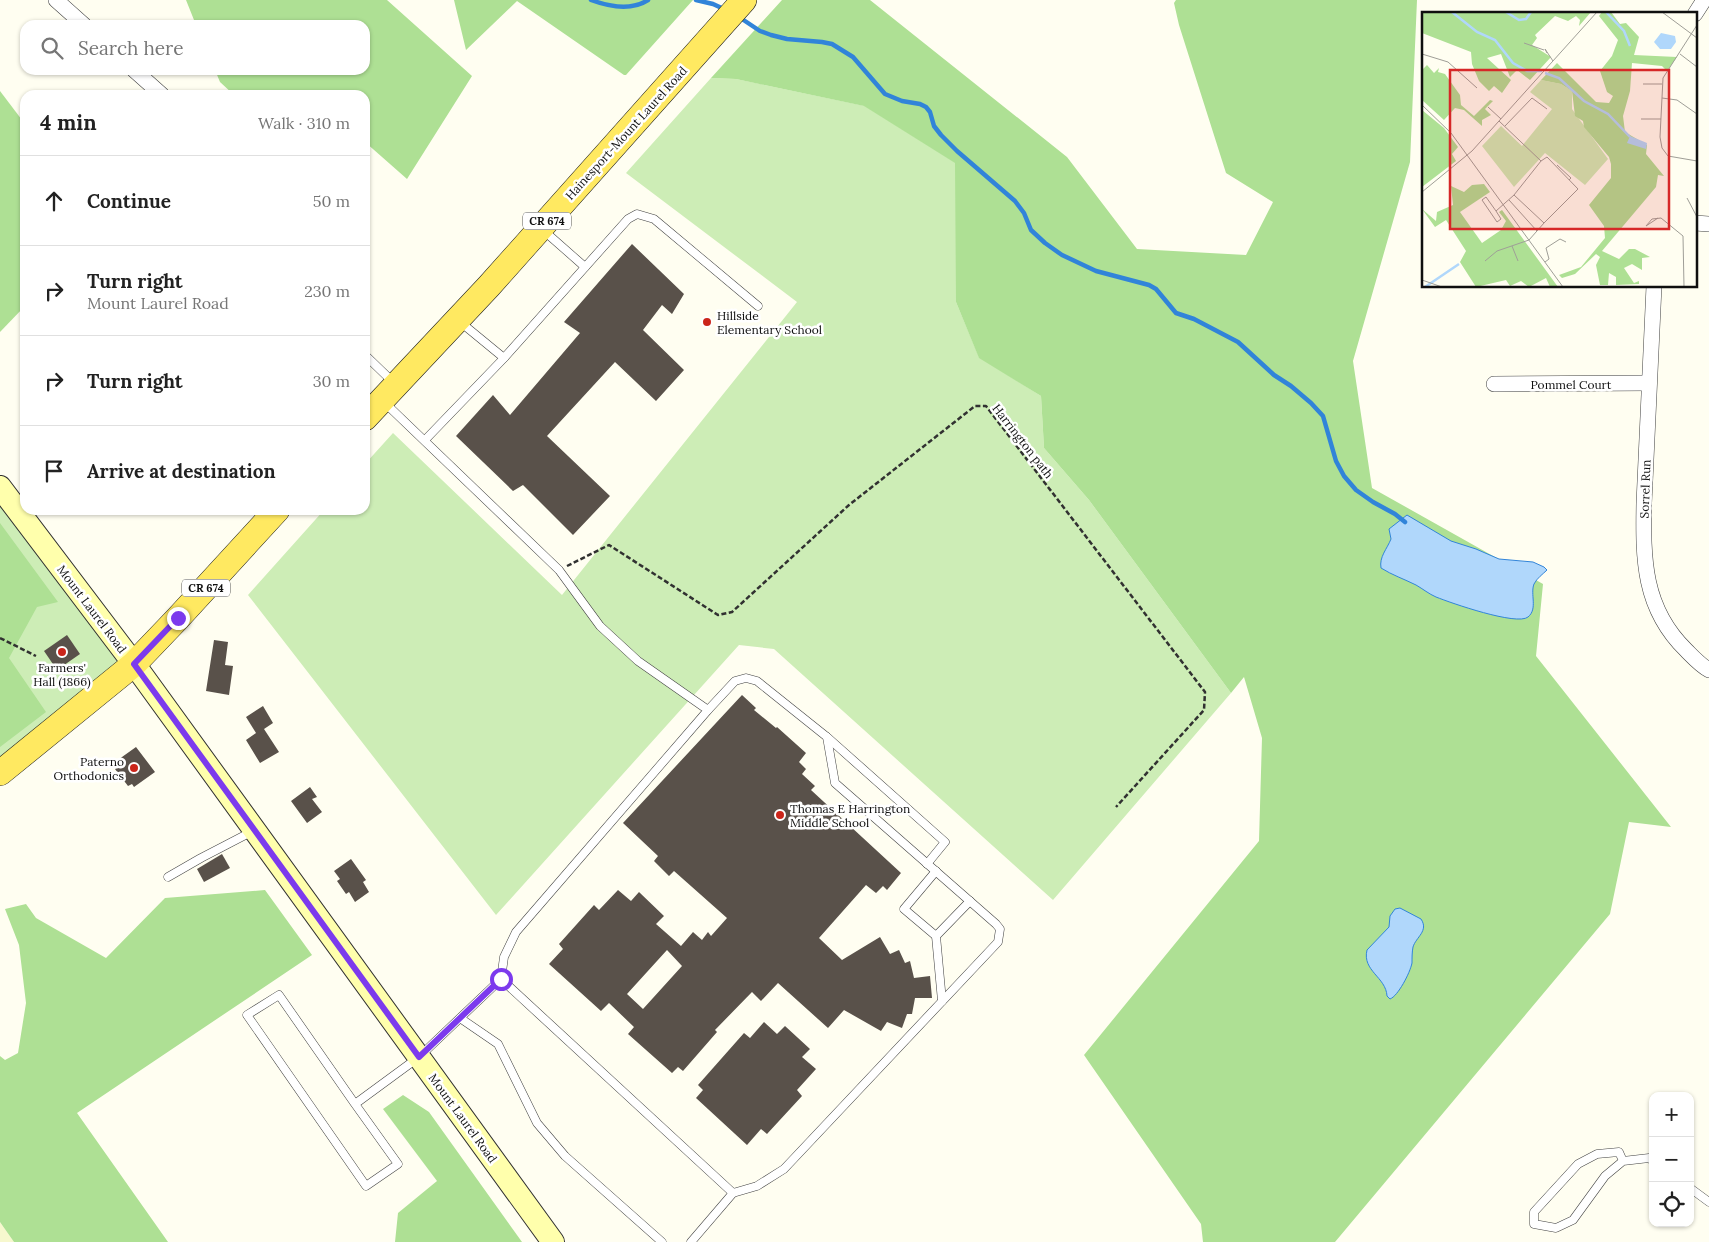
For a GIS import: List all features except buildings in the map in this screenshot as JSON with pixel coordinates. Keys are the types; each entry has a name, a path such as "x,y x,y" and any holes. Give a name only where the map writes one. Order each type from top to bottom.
{"main road":[{"name":"Hainesport-Mount Laurel Road","path":"370,413 541,228 736,9"},
{"name":"Mount Laurel Road","path":"0,487 20,513"},
{"name":"Mount Laurel Road","path":"21,515 134,664 552,1242"},
{"name":"CR 674","path":"0,773 134,664 272,515"}],"street":[{"path":"56,0 78,20"},
{"path":"1696,12 1704,0"},
{"path":"140,75 156,90"},
{"path":"1696,223 1709,224"},
{"name":"Sorrel Run","path":"1654,288 1643,520 1646,576 1654,603 1666,628 1678,643 1709,670"},
{"name":"Pommel Court","path":"1494,384 1649,383"}],"lane":[{"path":"425,440 504,358 628,219 637,214 654,219 758,306"},
{"path":"541,228 585,267"},
{"path":"457,320 504,358"},
{"path":"370,362 425,440 559,570 600,626 638,661 708,710"},
{"path":"355,1104 419,1057 501,979 504,957 516,932 735,681 746,678 757,681 828,737 945,842 927,864"},
{"path":"691,1242 733,1193 757,1186 784,1170 998,942 1000,935 1000,929 996,924 835,783 828,737"},
{"path":"168,877 255,830"},
{"path":"936,872 904,909 936,936 942,1001"},
{"path":"936,936 970,901"},
{"path":"501,979 733,1193"},
{"path":"279,995 355,1104 398,1164 366,1186 247,1015 279,995"},
{"path":"460,1018 498,1044 536,1123 565,1156 662,1242"},
{"path":"1623,1161 1620,1152 1597,1154 1578,1164 1534,1212 1534,1224 1556,1228 1573,1220 1605,1176 1623,1161 1649,1158"},
{"path":"1694,1191 1709,1202"}],"path":[{"name":"Harrington path","path":"559,570 609,545 718,615 732,612 849,506 975,406 986,406 1205,692 1204,710 1116,807"},
{"path":"0,638 36,656"}],"green space":[{"path":"186,0 387,0 472,76 407,179 370,146 370,90 229,90 220,82 217,75 370,75 370,20 194,20"},
{"path":"454,0 693,0 624,75 517,1 466,50"},
{"path":"782,0 870,0 1067,157 1137,249 1246,255 1273,202 1226,173 1179,25 1174,3 1176,0 1417,0 1410,162 1353,361 1372,488 1543,584 1536,656 1671,827 1629,822 1610,914 1335,1242 1203,1242 1201,1224 1084,1055 1259,841 1262,738 1244,677 1231,693 1089,500 1044,448 1041,396 979,358 956,302 955,163 864,106 736,79 711,78"},
{"path":"711,78 736,79 865,106 956,163 956,302 979,357 1041,396 1044,448 1089,500 1231,693 1053,900 774,649 739,645 496,915 248,595 320,515 370,515 370,458 393,433 562,595 797,302 626,173"},
{"path":"0,91 20,117 20,311 0,332"},
{"path":"0,491 134,664 0,771"},
{"path":"0,523 58,602 37,607 9,658 46,712 0,747"},
{"path":"265,890 312,955 77,1113 168,1242 14,1242 0,1222 0,1056 5,1060 18,1053 26,1003 19,945 5,909 26,904 36,918 106,958 165,898"},
{"path":"403,1095 429,1112 522,1242 395,1242 398,1213 437,1181 383,1109"},
{"path":"0,1222 14,1242 0,1242"}],"water":[{"path":"1407,515 1451,541 1499,559 1533,562 1544,567 1547,570 1534,584 1533,610 1531,614 1522,619 1511,619 1469,608 1436,597 1381,568 1382,557 1391,539 1389,529"},
{"path":"1400,908 1421,919 1424,927 1413,947 1412,963 1406,978 1397,994 1390,999 1383,984 1371,969 1366,957 1367,950 1389,927 1390,916 1395,909"}],"waterway":[{"path":"591,0 620,7 635,6 648,0"},
{"path":"696,0 713,4 726,10"},
{"path":"739,17 760,31 771,35 787,39 832,44 853,57 885,94 902,101 926,107 930,112 934,126 941,135 1015,201 1024,213 1031,230 1045,243 1062,255 1096,271 1149,285 1156,289 1176,313 1194,319 1238,342 1274,375 1311,403 1323,416 1336,461 1344,476 1356,490 1405,522"}],"place":[{"name":"Hillside Elementary School","path":"707,322"},
{"name":"Farmers' Hall (1866)","path":"62,652"},
{"name":"Paterno Orthodonics","path":"134,768"},
{"name":"Thomas E Harrington Middle School","path":"780,815"}],"route":[{"path":"178,618 134,664 419,1057 501,979"}]}
